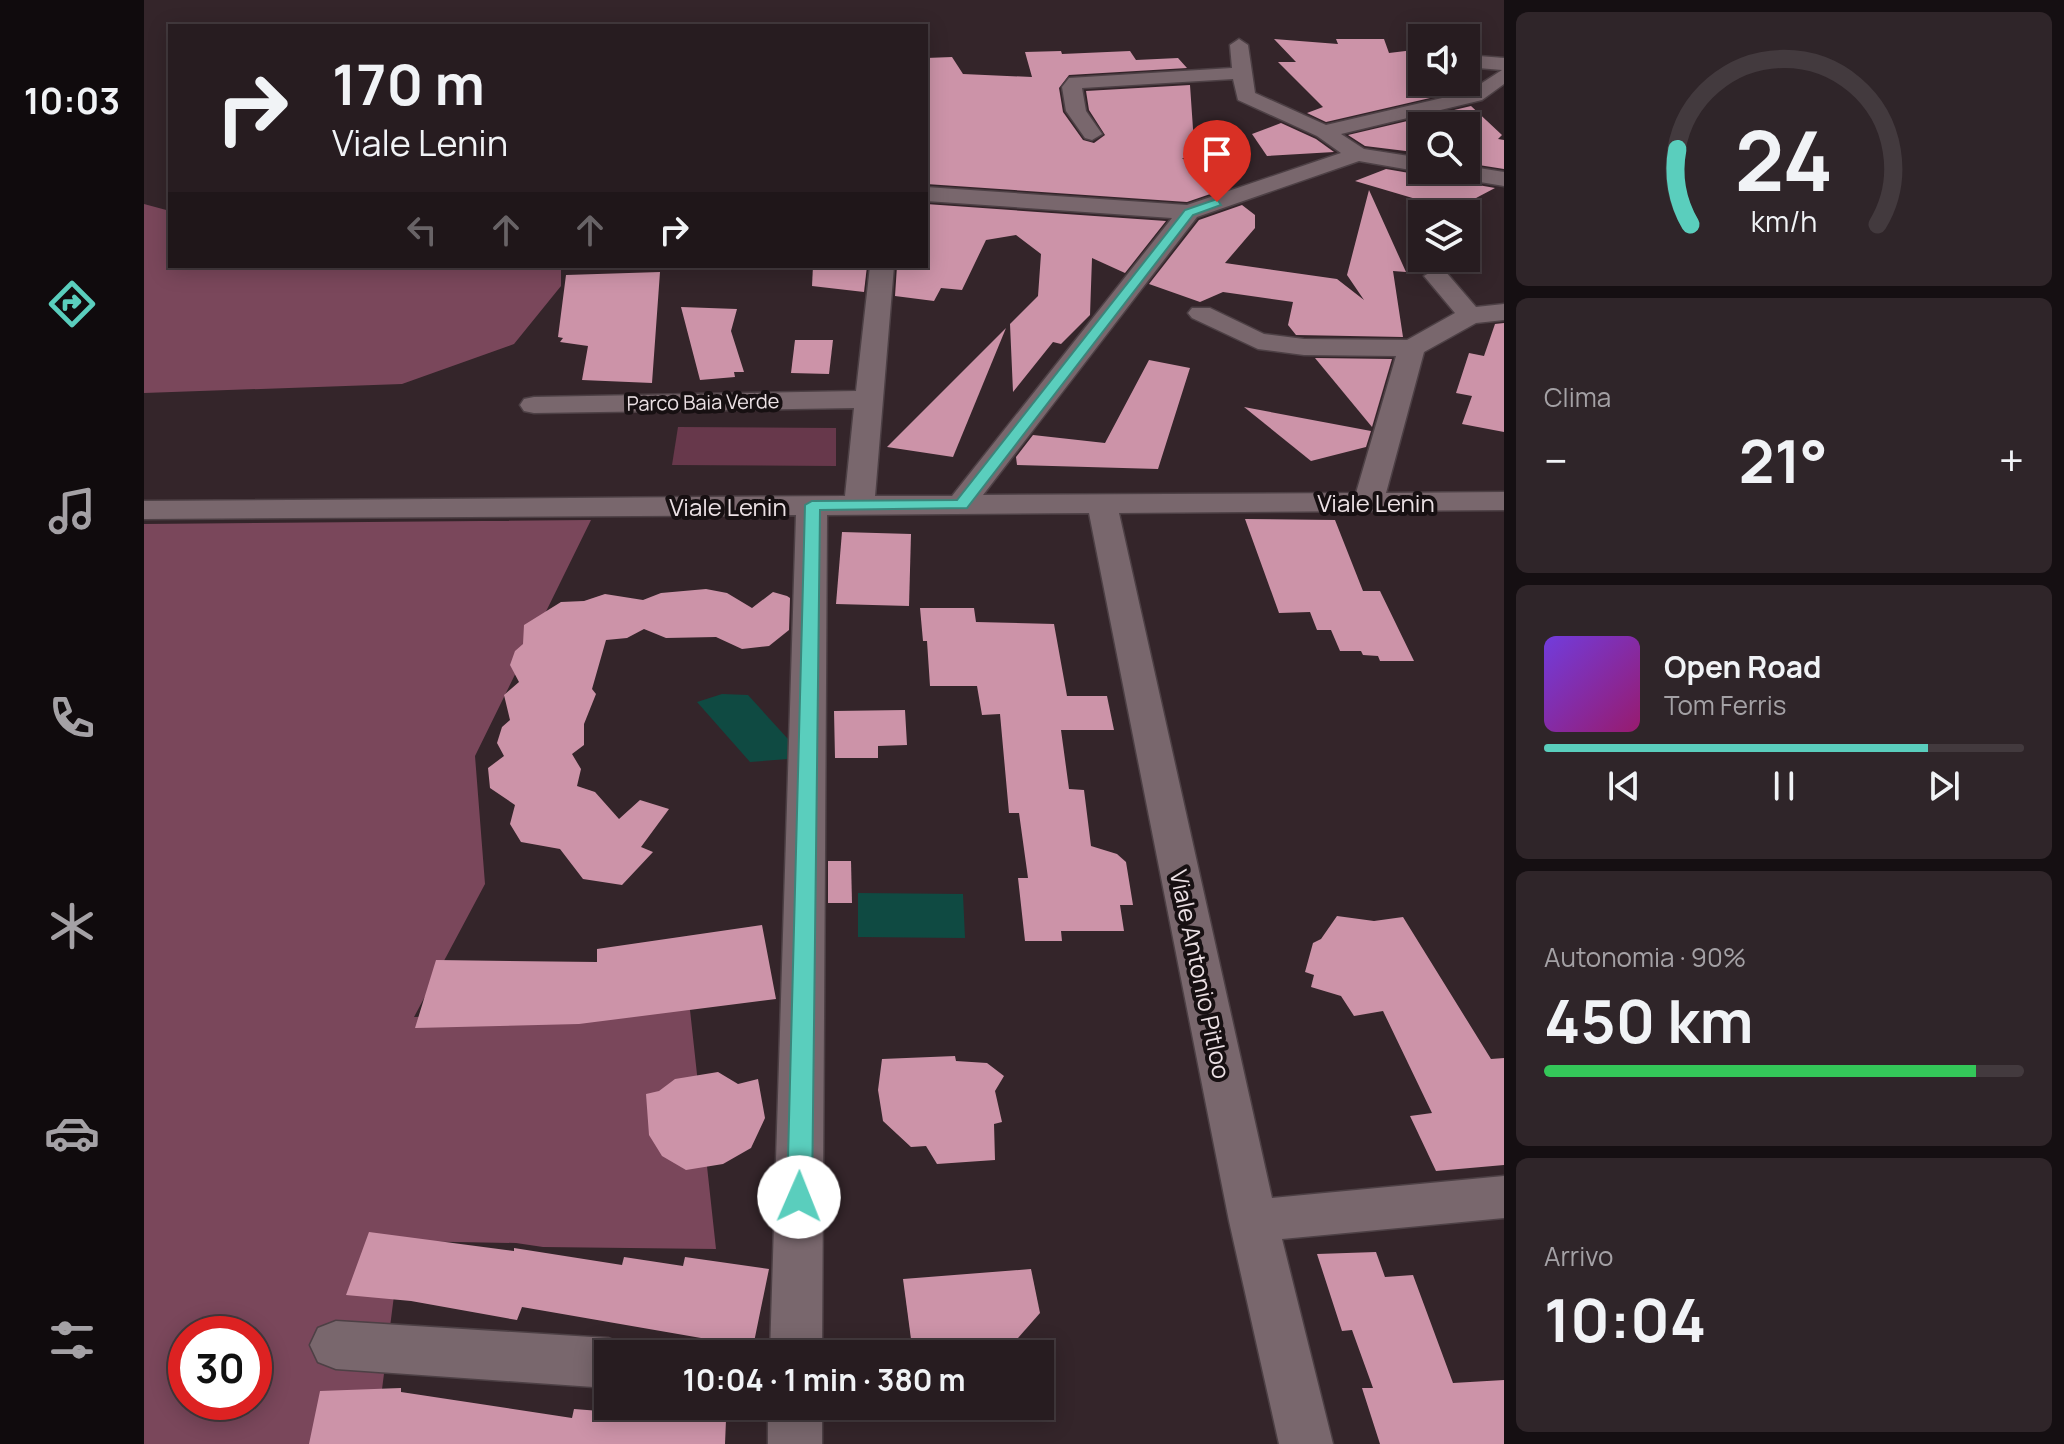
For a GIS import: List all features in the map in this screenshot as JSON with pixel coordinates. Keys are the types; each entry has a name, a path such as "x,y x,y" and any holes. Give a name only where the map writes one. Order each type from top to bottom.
{"street":[{"path":"1239,45 1239,73 1245,96 1324,132 1358,154 1408,163"},
{"path":"1480,62 1504,64"},
{"path":"1092,134 1076,111 1072,87 1076,82 1239,73"},
{"path":"1324,132 1495,94 1504,75"},
{"path":"928,194 1189,212 1358,154"},
{"path":"1480,175 1504,179"},
{"path":"961,504 1189,212"},
{"path":"859,505 872,399 882,268"},
{"path":"1436,276 1470,315"},
{"path":"1201,313 1258,341 1304,347 1412,348 1470,315 1485,311 1504,312"},
{"path":"1368,502 1412,348"},
{"name":"Parco Baia Verde","path":"534,405 872,399"},
{"name":"Viale Lenin","path":"144,510 1504,501"},
{"name":"Viale Antonio Pitloo","path":"1102,504 1253,1221 1306,1444"},
{"path":"796,1340 812,505"},
{"path":"1253,1221 1504,1197"},
{"path":"336,1345 594,1362"},
{"path":"795,1420 795,1444"}],"shaded area":[{"path":"144,204 168,210 168,268 561,268 561,286 514,344 402,384 144,393"},
{"path":"678,427 836,428 836,466 672,465"},
{"path":"591,520 475,756 485,884 414,1017 690,1010 716,1249 401,1241 375,1444 144,1444 144,524"},
{"path":"722,694 748,695 788,739 788,759 750,762 697,702"},
{"path":"858,893 963,894 965,938 858,937"}],"building":[{"path":"1274,39 1338,44 1336,39 1384,39 1389,53 1408,51 1408,96 1439,96 1326,122 1307,113 1323,107 1278,62 1296,62"},
{"path":"1130,51 1136,60 1178,58 1187,68 1069,75 1059,88 1063,112 1083,140 1094,143 1105,135 1089,110 1086,91 1190,85 1195,158 1182,158 1222,190 1187,202 928,184 928,58 952,57 963,74 1032,77 1025,52"},
{"path":"1471,106 1477,112 1446,112"},
{"path":"1480,114 1502,135 1498,139 1504,140 1504,169 1480,165"},
{"path":"1408,121 1408,151 1365,146 1348,135"},
{"path":"1281,123 1316,139 1334,152 1267,156 1252,134"},
{"path":"1386,169 1408,173 1408,184 1472,184 1495,188 1472,200 1419,200 1355,181"},
{"path":"1369,190 1406,272 1393,271 1403,337 1296,335 1288,325 1293,302 1223,292 1200,302 1149,284 1199,220 1242,205 1255,215 1255,228 1225,263 1337,279 1364,300 1347,275"},
{"path":"928,204 1166,221 1125,273 1092,258 1090,315 1061,344 1053,342 1013,392 1010,324 1038,296 1041,254 1016,235 986,240 962,290 941,288 934,301 895,296 897,268 928,268"},
{"path":"813,268 867,268 864,292 812,286"},
{"path":"660,272 652,383 582,380 588,346 560,342 563,338 558,337 566,275"},
{"path":"681,307 737,309 731,331 744,372 734,372 735,377 700,380"},
{"path":"1504,323 1504,432 1462,424 1472,396 1456,393 1469,353 1484,356 1495,324"},
{"path":"1006,328 953,457 887,447"},
{"path":"795,340 833,340 829,374 791,373"},
{"path":"1315,358 1392,359 1372,427"},
{"path":"1149,360 1190,368 1158,469 1017,465 1016,457 1033,435 1105,443"},
{"path":"1244,407 1371,431 1366,447 1311,461"},
{"path":"1245,519 1335,520 1363,591 1380,591 1414,661 1380,661 1378,656 1363,655 1361,651 1340,651 1331,630 1317,630 1310,612 1279,613"},
{"path":"842,532 911,534 909,606 836,604"},
{"path":"706,589 727,593 752,608 773,592 787,596 790,598 789,630 769,646 742,649 716,637 666,638 644,629 627,638 606,640 592,689 596,694 584,724 584,745 572,754 581,769 577,786 595,792 619,819 640,800 669,809 641,847 653,852 622,885 583,879 560,849 521,842 510,824 515,805 490,788 488,768 504,756 497,743 502,727 510,720 504,695 519,682 510,665 515,651 523,644 524,625 561,602 584,601 605,594 643,600 661,593"},
{"path":"920,608 974,608 976,622 1054,624 1067,696 1107,696 1114,730 1061,730 1069,789 1084,790 1091,846 1117,854 1126,862 1133,905 1120,905 1124,931 1061,931 1062,941 1025,941 1018,878 1028,878 1019,813 1009,813 1000,714 982,715 977,686 930,686 927,641 923,641"},
{"path":"905,710 907,745 878,746 878,758 835,758 834,711"},
{"path":"828,861 851,861 852,903 828,903"},
{"path":"1337,916 1374,921 1403,917 1491,1059 1504,1058 1504,1165 1436,1171 1410,1116 1432,1113 1383,1011 1354,1016 1341,996 1311,987 1314,975 1305,972 1313,943 1321,939"},
{"path":"762,925 776,999 579,1024 415,1028 436,960 597,962 597,949"},
{"path":"955,1056 956,1061 987,1063 1004,1076 995,1091 1002,1122 994,1124 995,1160 937,1164 926,1146 911,1147 883,1121 878,1090 882,1059"},
{"path":"718,1072 738,1084 758,1079 765,1118 751,1148 723,1164 686,1170 662,1156 649,1135 646,1094 659,1091 675,1079"},
{"path":"369,1232 514,1251 514,1248 622,1265 624,1257 683,1266 685,1257 769,1269 754,1340 713,1340 522,1307 517,1320 411,1301 346,1295"},
{"path":"1376,1252 1385,1277 1413,1275 1453,1383 1504,1380 1504,1444 1380,1444 1362,1388 1373,1388 1352,1330 1342,1331 1317,1254"},
{"path":"1031,1269 1040,1313 1016,1340 911,1340 903,1279"},
{"path":"401,1388 401,1392 572,1418 574,1409 594,1411 594,1420 726,1420 725,1444 309,1444 320,1391"}],"route":[{"path":"799,1197 812,505 961,504 1189,212 1217,202"}]}
